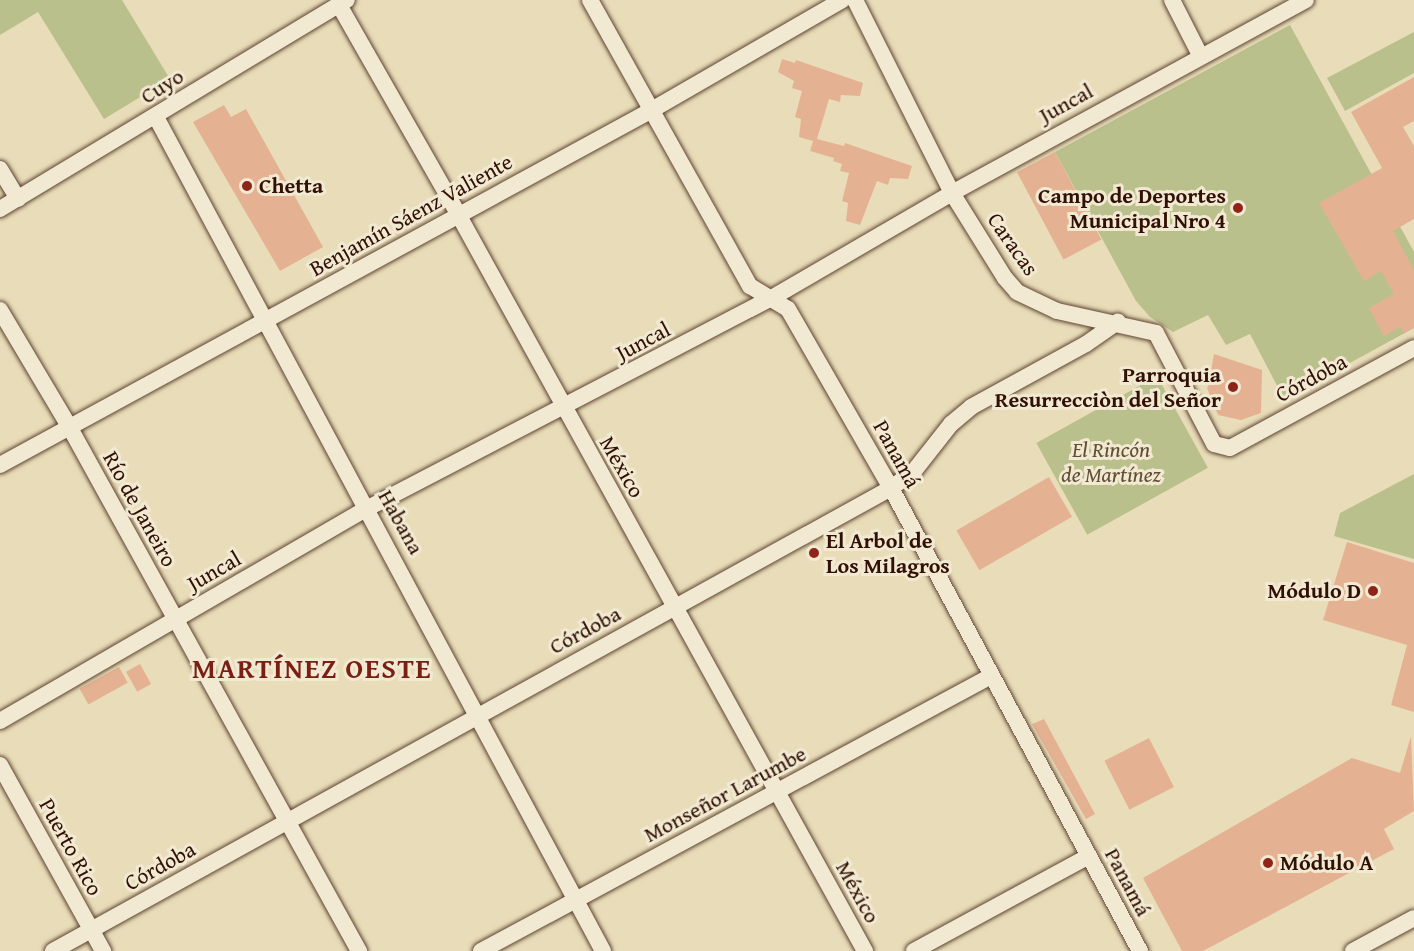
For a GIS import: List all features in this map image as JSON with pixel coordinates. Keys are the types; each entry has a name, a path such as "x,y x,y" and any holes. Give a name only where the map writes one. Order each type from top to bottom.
{"street":[{"name":"Panamá","path":"590,0 650,111 750,286 788,309 891,488 1140,951"},
{"name":"Benjamín Sáenz Valiente","path":"0,465 650,111 842,0"},
{"name":"Caracas","path":"855,0 951,193 1005,278 1017,292 1057,311 1118,322 1156,333 1214,444 1230,448"},
{"path":"1172,0 1200,55"},
{"name":"Juncal","path":"0,721 368,508 563,409 770,299 951,193 1200,55 1306,0"},
{"name":"Cuyo","path":"0,209 344,3"},
{"name":"México","path":"344,3 563,409 676,607 865,951"},
{"name":"Habana","path":"156,117 264,321 479,713 574,901 603,951"},
{"path":"0,169 18,198"},
{"name":"Río de Janeiro","path":"0,310 70,428 359,951"},
{"name":"Córdoba","path":"53,951 479,713 891,488 914,471 951,424 971,407 1086,344 1118,322"},
{"name":"Córdoba","path":"1230,448 1414,348"},
{"name":"Monseñor Larumbe","path":"481,951 991,676"},
{"name":"Puerto Rico","path":"0,765 103,951"},
{"path":"914,951 1089,856"},
{"path":"1353,951 1414,918"}],"green space":[{"path":"0,0 122,0 170,79 104,119 38,12 0,35"},
{"name":"Campo de Deportes Municipal Nro 4","path":"1290,25 1414,252 1414,328 1284,399 1250,334 1226,345 1208,315 1173,332 1150,317 1136,301 1055,152"},
{"path":"1414,32 1414,73 1345,111 1327,78"},
{"name":"El Rincón de Martínez","path":"1157,376 1208,468 1087,535 1036,443"},
{"path":"1414,474 1414,559 1334,536 1340,513"}],"building":[{"path":"782,59 795,63 796,60 863,83 860,96 841,95 840,102 829,99 817,139 844,146 845,143 912,166 908,179 890,178 888,185 877,181 860,225 846,221 848,203 842,201 849,173 840,171 842,164 833,161 834,158 810,151 813,141 799,137 801,119 795,117 802,91 792,88 794,81 778,72"},
{"path":"1414,77 1414,121 1403,127 1414,146 1414,219 1393,231 1414,270 1414,328 1404,333 1400,327 1384,336 1369,308 1394,294 1381,271 1364,281 1319,203 1382,168 1351,112"},
{"path":"224,105 231,117 246,109 323,247 280,271 193,122"},
{"path":"1055,152 1101,239 1064,260 1017,172"},
{"name":"Parroquia Resurrecciòn del Señor","path":"1214,354 1262,370 1261,413 1241,420 1218,415 1207,388 1215,372 1211,371"},
{"path":"1049,477 1072,517 979,570 956,530"},
{"name":"Módulo D","path":"1347,542 1414,563 1414,712 1391,705 1407,645 1323,620"},
{"path":"140,664 151,684 137,692 126,672"},
{"path":"119,667 128,683 88,705 80,689"},
{"path":"1044,719 1095,814 1086,819 1032,724"},
{"name":"Módulo A","path":"1411,736 1414,811 1384,829 1394,849 1203,951 1182,951 1143,878 1352,758 1400,773"},
{"path":"1149,738 1174,787 1129,810 1104,761"}],"place":[{"name":"Chetta","path":"247,186"},
{"name":"Campo de Deportes Municipal Nro 4","path":"1238,208"},
{"name":"Parroquia Resurrecciòn del Señor","path":"1233,387"},
{"name":"El Arbol de Los Milagros","path":"814,553"},
{"name":"Módulo D","path":"1373,591"},
{"name":"Módulo A","path":"1268,863"}],"district":[{"name":"MARTÍNEZ OESTE","path":"312,668"}]}
